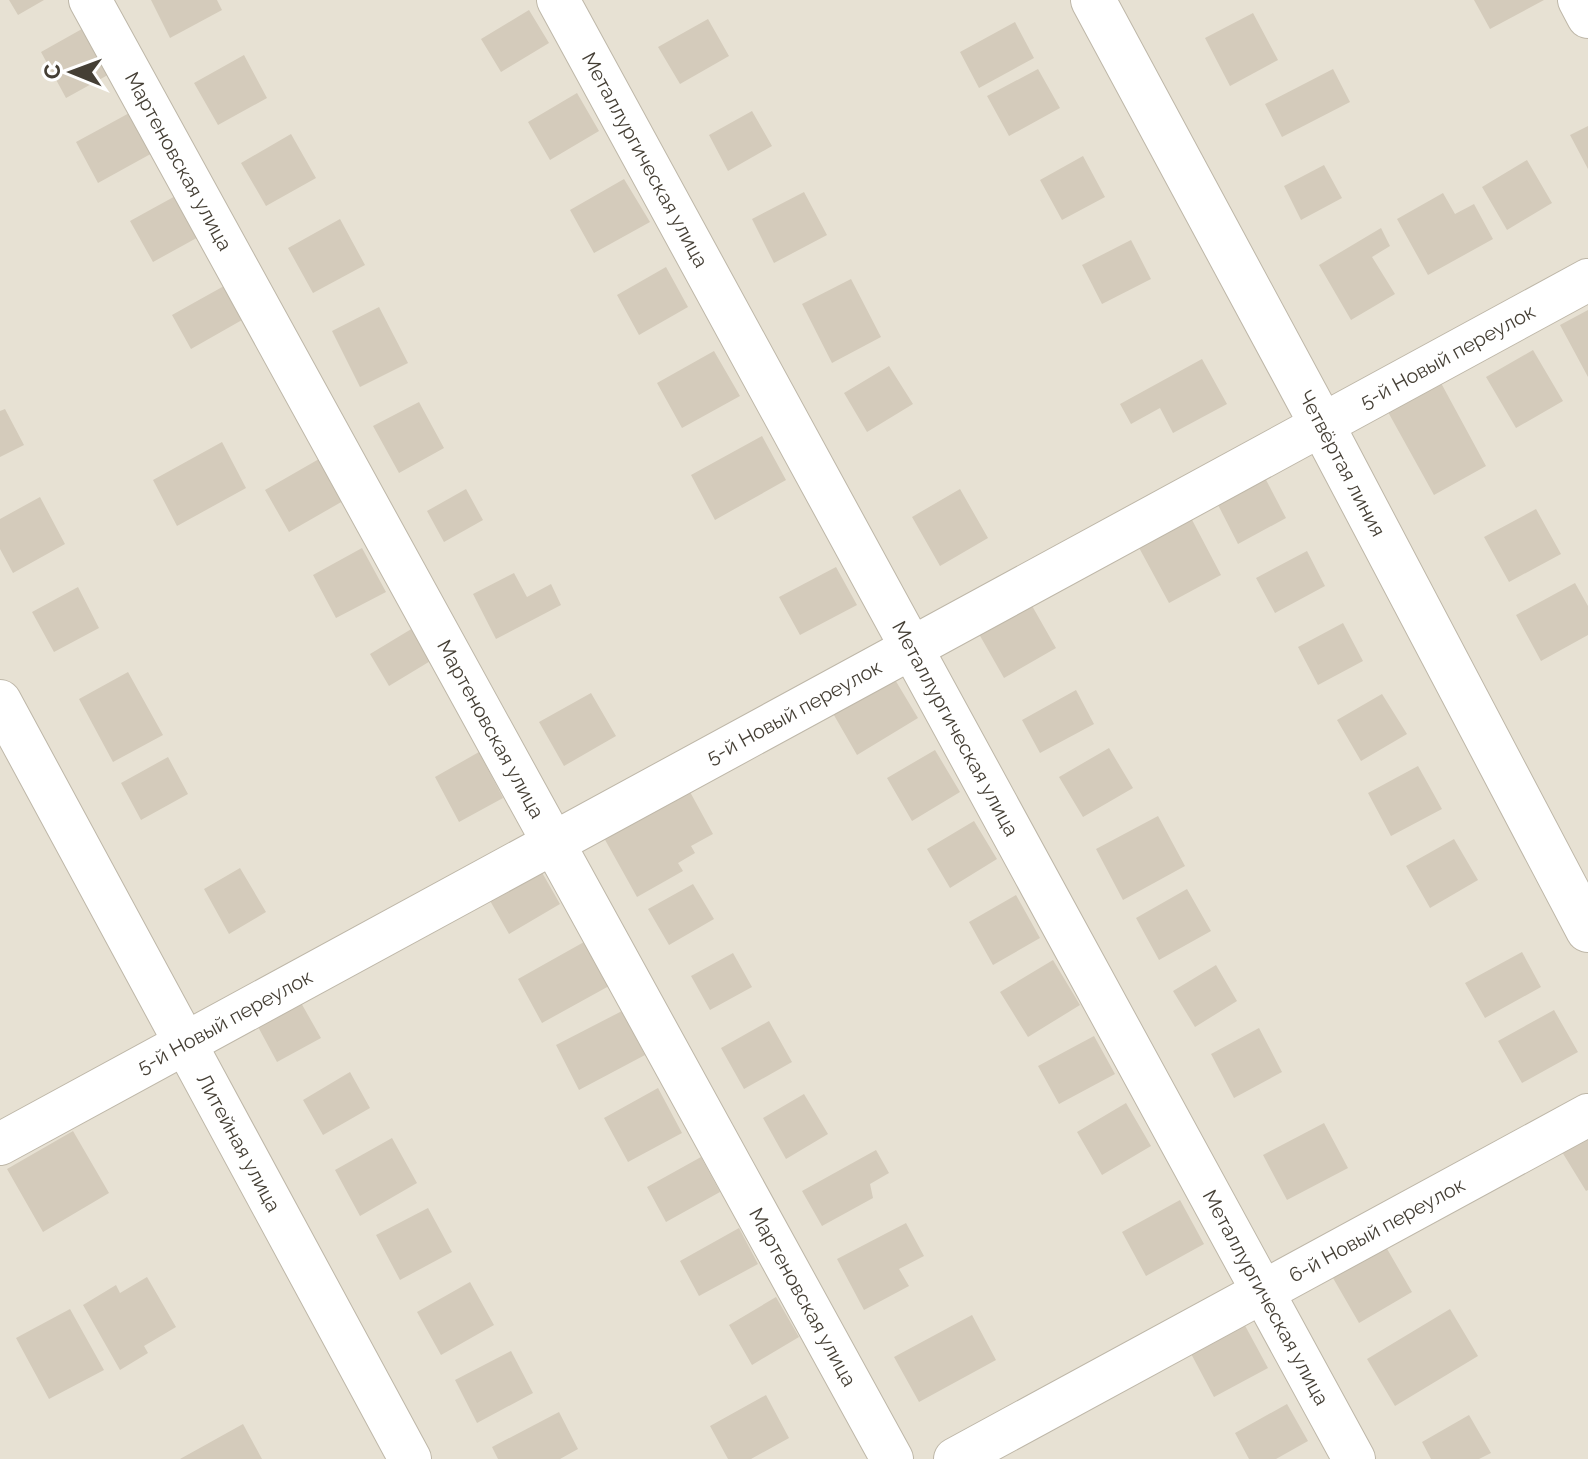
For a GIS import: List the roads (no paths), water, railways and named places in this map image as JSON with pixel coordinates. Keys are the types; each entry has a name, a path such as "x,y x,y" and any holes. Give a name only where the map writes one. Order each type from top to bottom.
{"street":[{"name":"Мартеновская улица","path":"90,0 892,1459"},
{"name":"Металлургическая улица","path":"558,0 1354,1459"},
{"name":"Четвёртая линия","path":"1093,0 1322,425 1588,930"},
{"path":"1579,0 1588,17"},
{"name":"5-й Новый переулок","path":"0,1144 1588,280"},
{"name":"Литейная улица","path":"0,701 410,1459"},
{"name":"6-й Новый переулок","path":"955,1459 1588,1115"}]}
